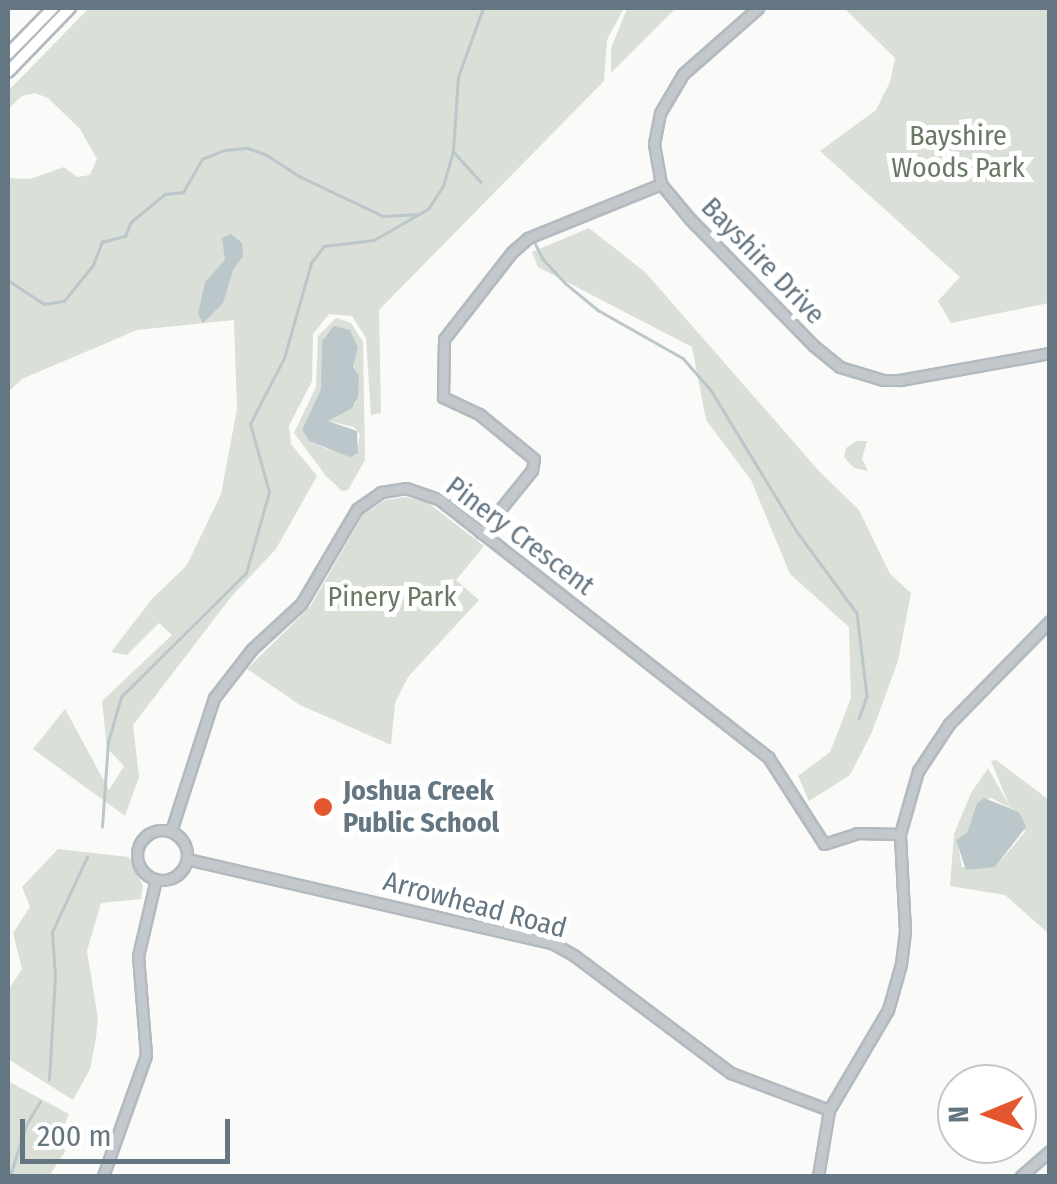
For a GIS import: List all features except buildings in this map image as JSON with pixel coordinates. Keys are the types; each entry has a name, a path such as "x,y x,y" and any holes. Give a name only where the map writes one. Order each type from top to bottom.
{"main road":[{"path":"8,54 53,8"},
{"path":"8,72 70,8"}],"street":[{"path":"480,533 532,470 534,458 480,414 443,396 444,339 528,238 661,184 655,136 670,91 691,66 758,8"},
{"name":"Bayshire Drive","path":"661,184 814,346 840,367 883,380 900,380 1050,354"},
{"name":"Pinery Crescent","path":"171,831 211,703 252,649 298,607 357,509 381,492 420,490 440,500 768,757 824,844 857,833 900,834"},
{"path":"818,1176 829,1110 888,1010 901,964 904,930 900,834 909,794 929,750 1050,621"},
{"path":"171,831 185,845 187,859 172,878 156,879 143,871 138,850 150,833 171,831"},
{"name":"Arrowhead Road","path":"187,859 552,944 575,956 731,1073 829,1110"},
{"path":"103,1176 146,1056 138,953 156,879"},
{"path":"1021,1176 1050,1151"}],"green space":[{"path":"89,8 624,8 607,40 604,81 379,310 381,413 371,415 366,338 352,316 329,314 313,334 312,381 289,426 291,444 317,476 276,549 231,597 133,725 139,777 125,816 33,749 65,709 109,790 124,766 107,748 102,701 172,635 159,623 127,655 111,652 152,599 187,565 221,494 237,409 234,320 137,330 22,379 8,392 8,178 30,179 64,167 77,177 90,175 97,159 80,129 48,98 35,93 22,96 8,109 8,91"},
{"path":"676,8 611,73 611,48 627,9"},
{"name":"Bayshire Woods Park","path":"844,8 1049,8 1049,303 951,323 938,301 960,277 820,151 876,110 890,82 895,58"},
{"path":"589,228 645,272 819,471 859,510 890,574 911,593 898,661 872,732 850,775 809,801 798,776 830,752 851,698 849,627 790,574 751,480 706,420 692,347 538,267 532,252"},
{"path":"336,318 351,323 363,342 365,460 348,490 342,491 326,476 294,433 316,387 318,336","holes":["325,335 358,348 353,364 359,377 356,403 328,421 354,427 360,435 357,451 327,449 309,441 302,430 321,389"]},
{"path":"857,441 867,441 862,459 868,471 854,468 844,457 846,448"},
{"name":"Pinery Park","path":"406,497 427,502 484,546 456,580 479,600 408,677 395,703 391,745 300,705 247,669 310,607 363,515 385,500"},
{"path":"996,760 1049,800 1049,934 1005,895 950,886 954,834 971,793 988,768 1009,805 991,761","holes":["991,798 1019,812 1025,832 995,867 962,867 957,840 967,833 977,803"]},
{"path":"58,849 129,857 143,886 141,899 101,903 87,951 98,1019 96,1038 90,1069 73,1100 8,1059 8,990 22,969 13,933 30,907 22,887"},
{"path":"8,1081 69,1114 60,1135 65,1152 49,1176 8,1176"}],"shaded area":[{"path":"231,234 242,243 243,256 233,270 223,303 203,323 198,314 205,282 225,260 222,238"},
{"path":"334,326 350,330 358,348 353,366 359,376 358,397 352,408 328,421 357,431 358,453 350,457 309,441 302,430 321,389 322,341"},
{"path":"984,798 1019,812 1026,827 995,867 966,870 956,840 967,833 977,803"}],"waterway":[{"path":"428,209 443,186 453,151 458,77 483,8"},
{"path":"8,280 44,304 64,301 93,265 102,242 125,236 131,222 165,194 183,192 202,159 224,150 248,148 267,155 299,176 383,216 416,214"},
{"path":"454,152 481,182"},
{"path":"102,827 108,742 121,697 246,573 269,492 250,424 284,358 311,263 324,246 374,240 426,210"},
{"path":"534,241 543,259 565,283 598,310 683,358 711,390 798,533 857,613 867,696 859,719"},
{"path":"49,1080 55,977 52,932 87,857"},
{"path":"10,1176 26,1125 40,1102"}],"place":[{"name":"Joshua Creek Public School","path":"323,807"}]}
